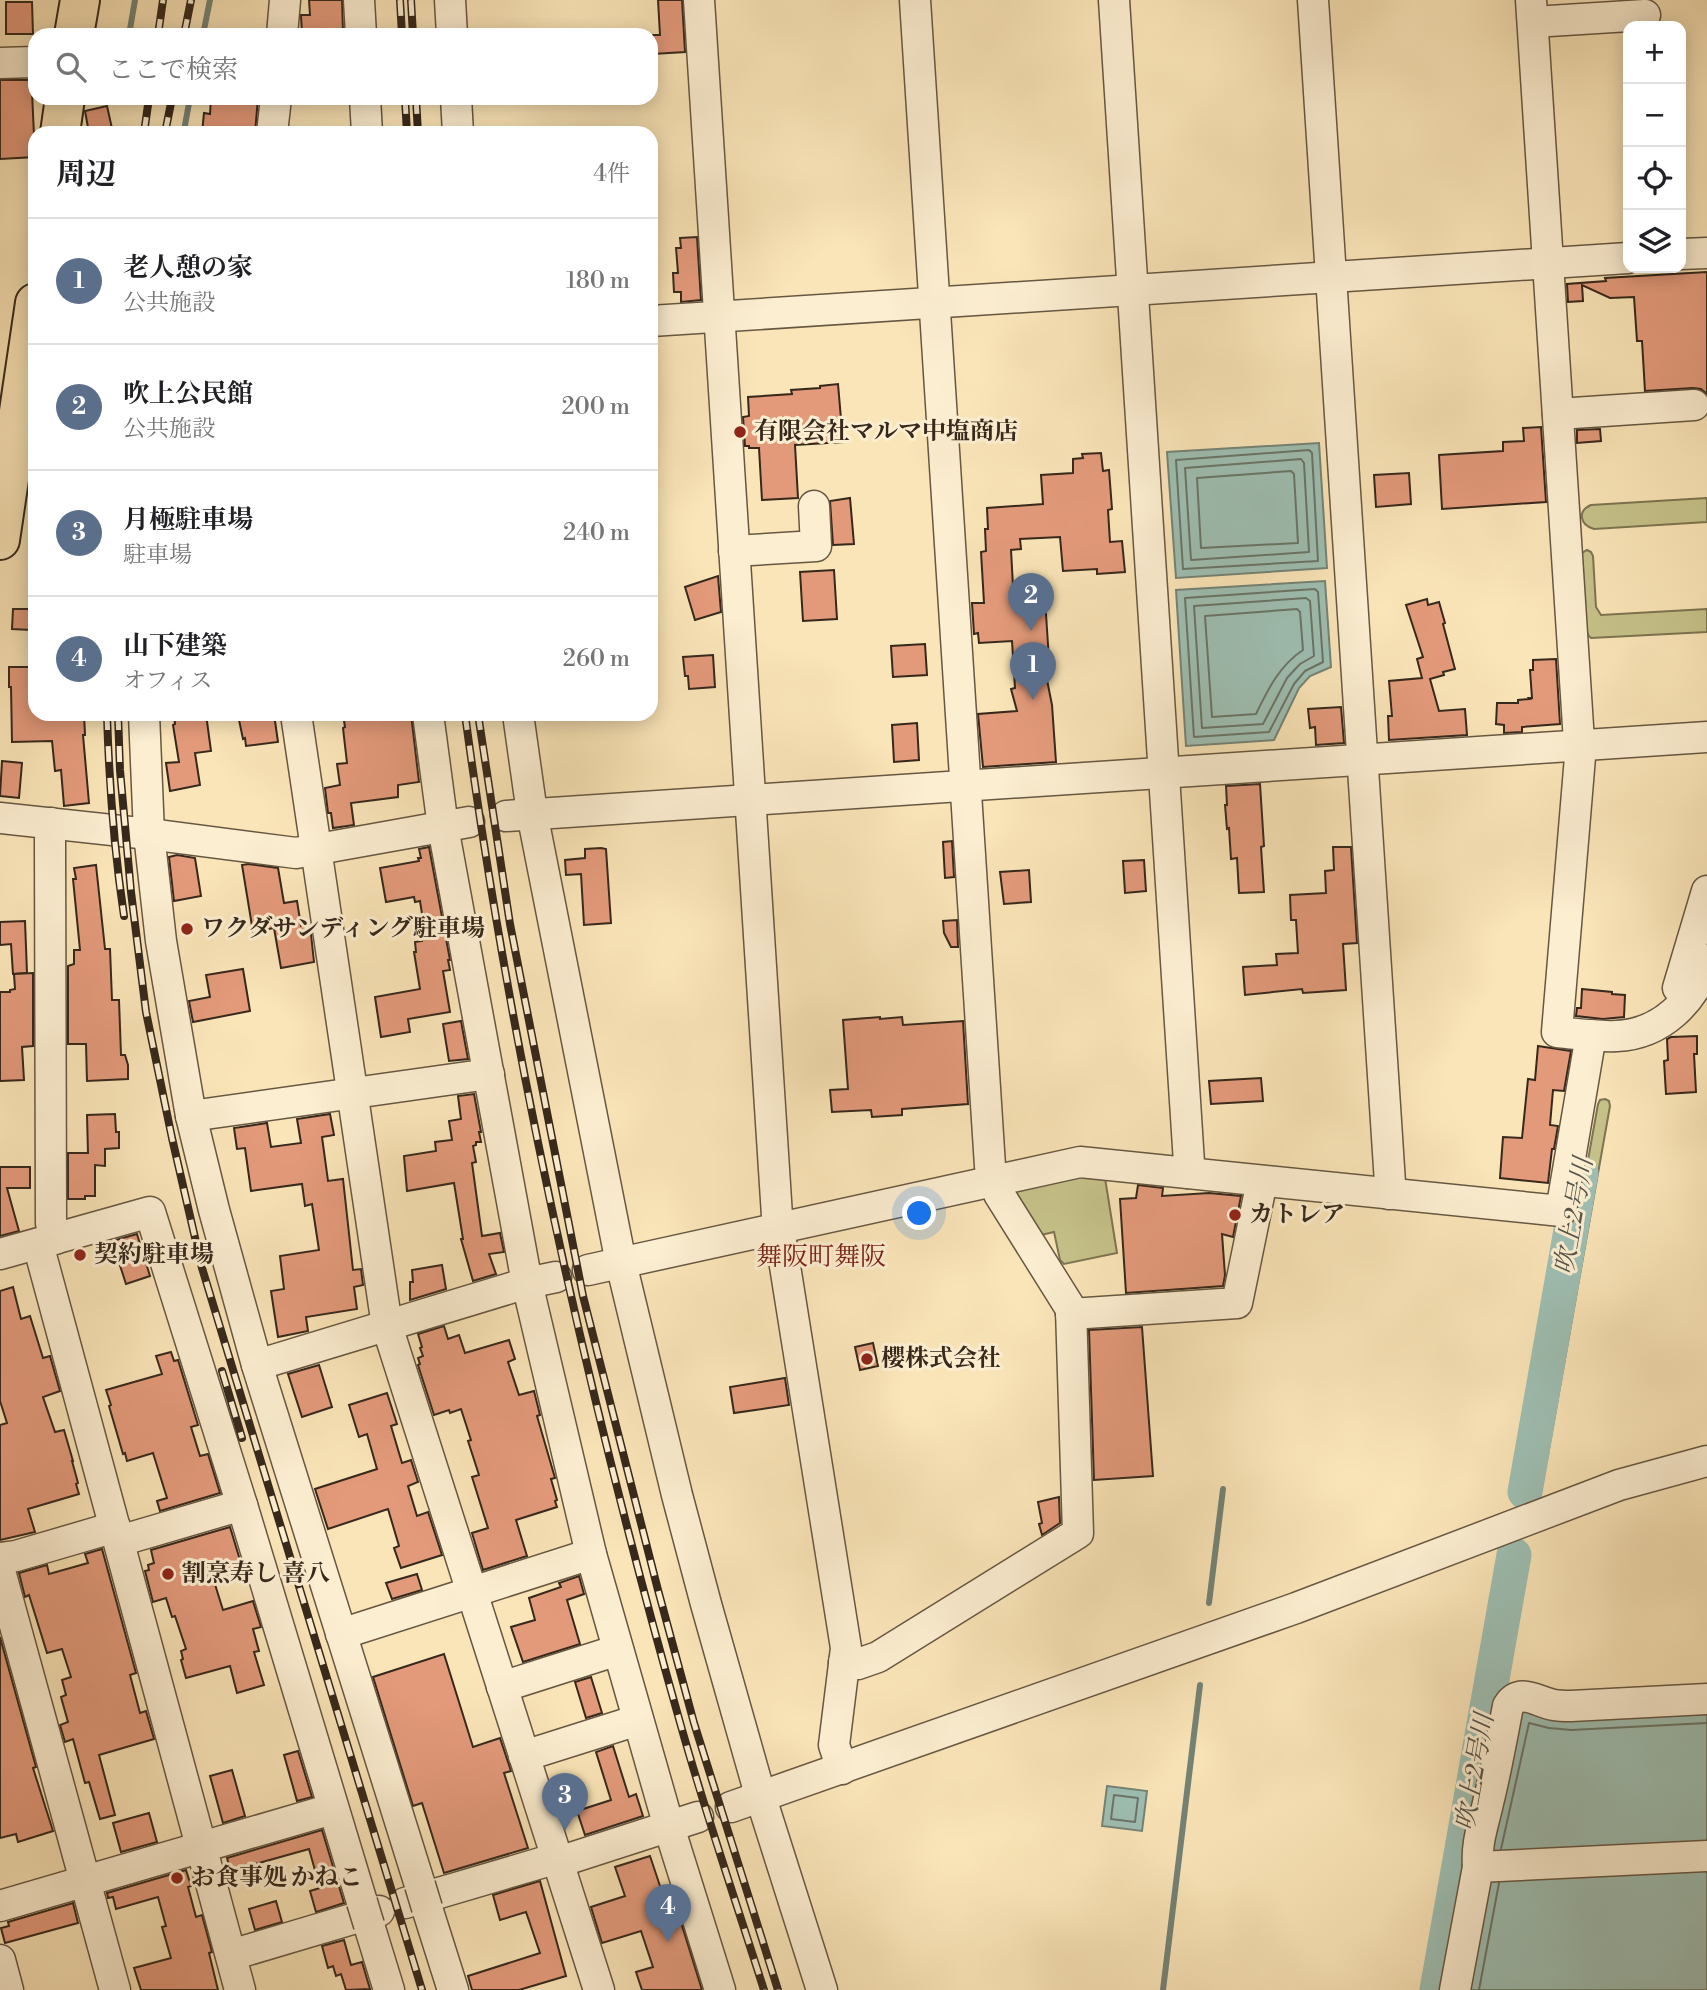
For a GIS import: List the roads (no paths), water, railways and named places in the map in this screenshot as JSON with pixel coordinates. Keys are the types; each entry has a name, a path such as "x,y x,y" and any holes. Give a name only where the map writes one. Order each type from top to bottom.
{"highway":[{"path":"75,28 80,0"},
{"path":"61,126 64,105"},
{"path":"0,541 28,351"}],"street":[{"path":"283,28 285,0"},
{"path":"359,0 361,28"},
{"path":"450,0 452,28"},
{"path":"699,0 776,1202 846,1648 834,1745 842,1769"},
{"path":"844,1662 858,1664 878,1657 1078,1532 1071,1309 999,1194 990,1166 915,0"},
{"path":"1114,0 1188,1173"},
{"path":"1313,0 1390,1183 1388,1194"},
{"path":"1645,15 1532,11 1580,757 1557,1032 1619,1036 1639,1033 1657,1025 1687,1001 1707,960"},
{"path":"0,64 28,62"},
{"path":"273,126 275,105"},
{"path":"365,105 367,126"},
{"path":"456,105 458,126"},
{"path":"1686,254 1707,253"},
{"path":"658,320 1623,258"},
{"path":"1558,414 1694,405"},
{"path":"734,551 816,545 814,506"},
{"path":"144,721 149,834 161,941 191,1115 257,1366 341,1634 393,1906 389,1990"},
{"path":"297,721 387,1326 599,1990"},
{"path":"430,721 456,825 489,1074 541,1280 591,1554 669,1827 720,1990"},
{"path":"518,721 519,814 621,1263 689,1539 761,1798 822,1990"},
{"path":"519,814 1707,737"},
{"path":"0,818 296,853 456,825"},
{"path":"51,824 51,1223 47,1242 117,1534 240,1990"},
{"path":"1670,1017 1707,891"},
{"path":"588,1270 1080,1162 1561,1211 1591,1035"},
{"path":"191,1115 489,1074"},
{"path":"1071,1314 1237,1303 1262,1181"},
{"path":"0,1254 150,1212 242,1505 332,1809 393,1906 453,1990"},
{"path":"257,1366 541,1280"},
{"path":"731,1807 1309,1604 1619,1485 1707,1461"},
{"path":"0,1558 242,1505"},
{"path":"341,1634 591,1554"},
{"path":"0,1572 115,1990"},
{"path":"502,1687 618,1650"},
{"path":"1455,1990 1478,1867 1480,1833 1508,1706 1512,1700 1517,1696 1524,1696 1553,1705 1571,1706 1707,1699"},
{"path":"524,1756 638,1720"},
{"path":"0,1906 332,1809"},
{"path":"231,1955 544,1862 571,1858 698,1818"},
{"path":"1478,1867 1707,1856"},
{"path":"0,1960 8,1990"}],"water":[{"path":"1319,443 1327,568 1176,578 1167,452"},
{"path":"1325,581 1331,667 1310,676 1299,688 1274,740 1186,746 1176,590"},
{"path":"1707,1696 1707,1990 1452,1990 1505,1704"},
{"path":"1107,1786 1147,1791 1142,1831 1102,1826"}],"waterway":[{"path":"130,28 135,0"},
{"path":"204,28 210,0"},
{"path":"185,125 189,105"},
{"name":"吹上2号川","path":"1525,1492 1581,1173"},
{"path":"1209,1603 1223,1489"},
{"name":"吹上2号川","path":"1437,1990 1514,1555"},
{"path":"1163,1990 1200,1685"}],"railway":[{"path":"159,28 163,0"},
{"path":"185,28 191,0"},
{"path":"400,0 402,28"},
{"path":"411,0 413,28"},
{"path":"145,126 148,105"},
{"path":"166,126 171,105"},
{"path":"405,105 407,126"},
{"path":"416,105 418,126"},
{"path":"107,721 117,866 124,916"},
{"path":"118,721 131,892 146,1012 202,1268 422,1990"},
{"path":"466,721 505,970 583,1350 681,1726 764,1990"},
{"path":"479,721 510,924 583,1296 694,1723 778,1990"},
{"path":"222,1371 242,1438"}],"place":[{"name":"有限会社マルマ中塩商店","path":"740,432"},
{"name":"吹上公民館","path":"1031,631"},
{"name":"老人憩の家","path":"1033,700"},
{"name":"ワクダサンディング駐車場","path":"187,929"},
{"name":"カトレア","path":"1235,1215"},
{"name":"契約駐車場","path":"80,1255"},
{"name":"櫻株式会社","path":"867,1359"},
{"name":"割烹寿し 喜八","path":"168,1574"},
{"name":"月極駐車場","path":"565,1831"},
{"name":"お食事処 かねこ","path":"177,1878"},
{"name":"山下建築","path":"668,1942"}],"district":[{"name":"舞阪町舞阪","path":"821,1257"}]}
